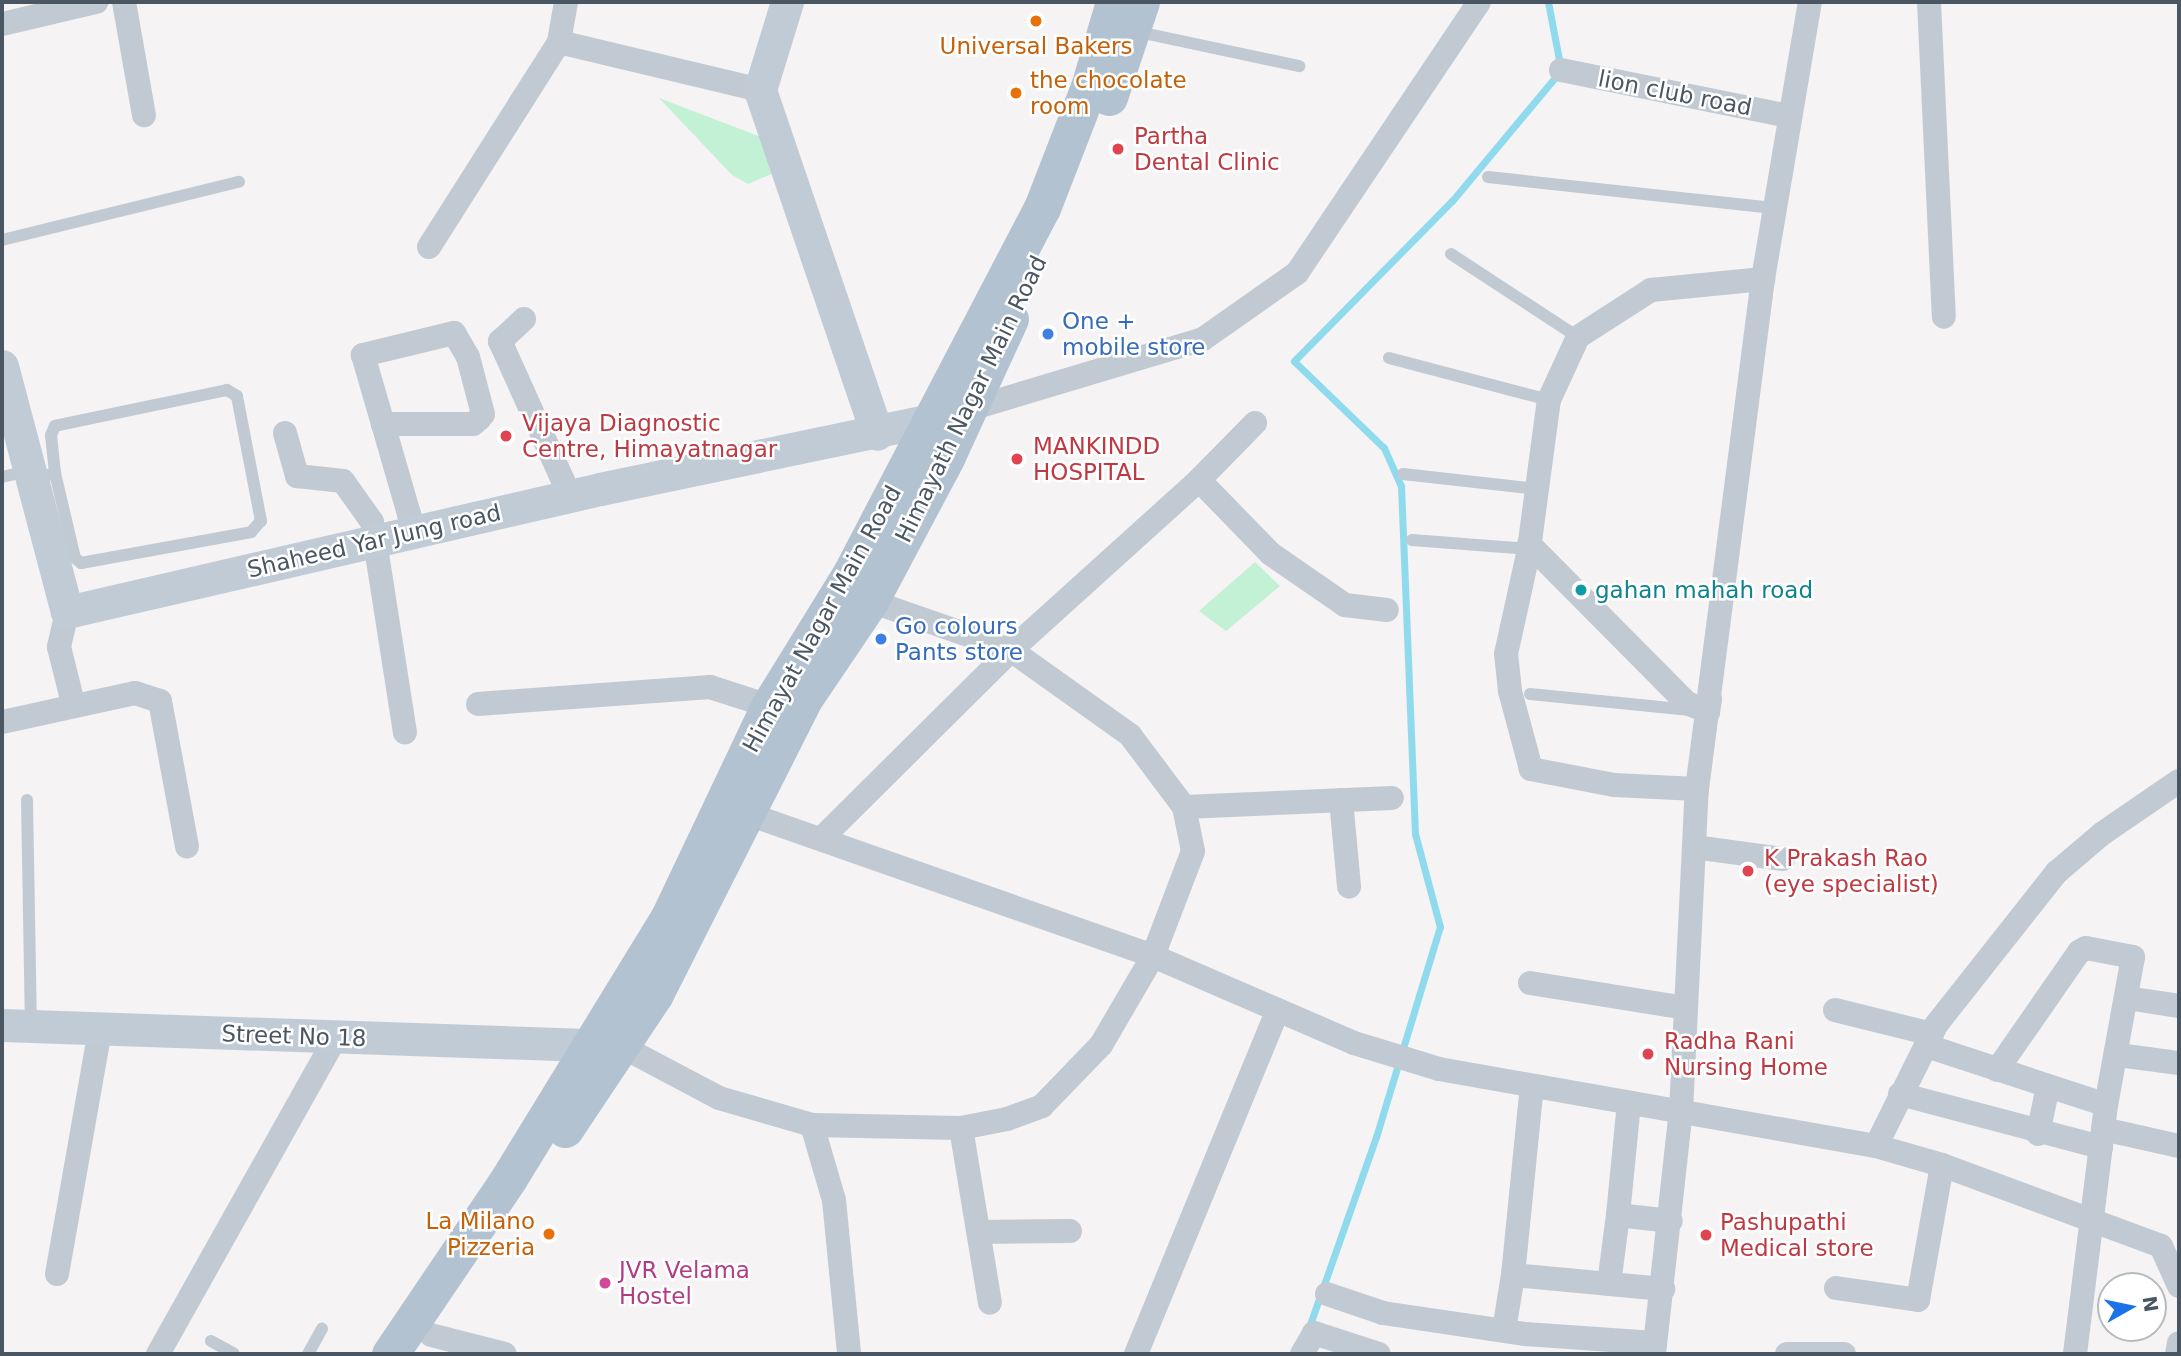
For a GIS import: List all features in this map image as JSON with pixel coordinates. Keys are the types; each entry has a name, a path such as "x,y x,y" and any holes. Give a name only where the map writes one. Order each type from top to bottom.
{"main road":[{"name":"Himayath Nagar Main Road","path":"425,1345 603,1045 655,993 804,699 870,601 967,410 1075,184 1129,12"},
{"name":"Himayat Nagar Main Road","path":"390,1354 603,1045 669,917 769,706 851,573 1042,208 1089,87 1129,12"},
{"path":"930,420 967,410"}],"street":[{"path":"2,24 96,2"},
{"path":"124,2 144,115"},
{"path":"429,247 559,42 566,2"},
{"path":"787,2 760,90 877,434"},
{"path":"967,410 1203,339 1297,273 1479,2"},
{"path":"1327,1294 1383,1313 1518,1340 1655,1349 1681,1111 1698,789 1723,577 1773,208 1810,2"},
{"path":"1929,2 1944,317"},
{"path":"559,42 760,90"},
{"name":"lion club road","path":"1560,69 1790,116"},
{"path":"1698,789 1614,785 1531,769 1510,691 1506,654 1529,547 1549,400 1578,337 1651,290 1763,279"},
{"path":"524,319 500,341 570,496"},
{"path":"383,424 473,424 483,414 468,357 454,333 363,355 383,424 415,532"},
{"path":"2,366 28,475 67,612 59,646 73,703"},
{"name":"Shaheed Yar Jung road","path":"67,612 570,496 877,434 930,420"},
{"path":"823,837 1011,650 1199,480 1255,423"},
{"path":"285,433 297,476 343,481 372,522 405,732"},
{"path":"1199,480 1271,554 1345,605 1387,610"},
{"path":"1529,547 1687,703 1709,706"},
{"path":"603,1045 812,1125 961,1128 1007,1119 1042,1106 1101,1045 1153,956 1193,851 1184,807 1130,735 1011,650 870,601"},
{"path":"478,704 710,687 769,706"},
{"path":"2,722 73,703 135,693 160,701 187,847"},
{"path":"1876,1146 1929,1040 2057,872 2103,833 2179,781"},
{"path":"1184,807 1392,798"},
{"path":"1341,800 1349,887"},
{"path":"748,814 823,837 1153,956 1354,1044 1440,1069 1876,1146 1942,1165 2161,1246 2179,1286"},
{"path":"1694,846 1783,859"},
{"path":"1997,1070 2086,948 2133,957 2104,1127 2075,1354"},
{"path":"1530,983 1686,1008"},
{"path":"2127,998 2179,1006"},
{"path":"1136,1354 1278,1010"},
{"path":"1835,1010 1929,1040 1997,1070 2048,1086 2104,1127"},
{"name":"Street No 18","path":"16,1026 100,1031 603,1045"},
{"path":"57,1274 100,1031"},
{"path":"158,1354 336,1037"},
{"path":"2118,1055 2179,1063"},
{"path":"1518,1340 1513,1275 1532,1086"},
{"path":"2038,1134 2048,1086"},
{"path":"1900,1094 2038,1134 2104,1127 2179,1146"},
{"path":"1609,1284 1629,1103"},
{"path":"812,1125 834,1200 849,1354"},
{"path":"961,1128 990,1303"},
{"path":"1836,1288 1917,1300 1942,1165"},
{"path":"1618,1215 1671,1221"},
{"path":"980,1232 1070,1231"},
{"path":"1513,1275 1663,1290"},
{"path":"1302,1354 1314,1333 1380,1354"},
{"path":"2177,1354 2179,1343"},
{"path":"425,1345 505,1354"},
{"path":"1787,1354 1844,1354"}],"lane":[{"path":"1129,12 1299,66"},
{"path":"1488,177 1773,208"},
{"path":"2,240 239,182"},
{"path":"1451,254 1578,337"},
{"path":"1390,358 1549,400"},
{"path":"227,390 237,396 261,521 251,532 81,563 75,558 28,475 55,426 227,390"},
{"path":"1403,474 1537,489"},
{"path":"1412,540 1529,547"},
{"path":"1530,694 1709,706"},
{"path":"16,1026 27,800"},
{"path":"308,1354 323,1329"},
{"path":"211,1341 234,1354"}],"green space":[{"path":"659,98 761,137 780,170 748,184 732,175"},
{"path":"1255,562 1280,586 1226,631 1199,611"}],"waterway":[{"path":"1308,1330 1376,1137 1440,927 1415,834 1401,486 1384,448 1294,361 1452,201 1561,70 1548,2"}],"place":[{"name":"Universal Bakers","path":"1036,21"},
{"name":"the chocolate room","path":"1016,93"},
{"name":"Partha Dental Clinic","path":"1118,149"},
{"name":"One + mobile store","path":"1048,334"},
{"name":"Vijaya Diagnostic Centre, Himayatnagar","path":"506,436"},
{"name":"MANKINDD HOSPITAL","path":"1017,459"},
{"name":"gahan mahah road","path":"1581,590"},
{"name":"Go colours Pants store","path":"881,639"},
{"name":"K Prakash Rao (eye specialist)","path":"1748,871"},
{"name":"Radha Rani Nursing Home","path":"1648,1054"},
{"name":"La Milano Pizzeria","path":"549,1234"},
{"name":"Pashupathi Medical store","path":"1706,1235"},
{"name":"JVR Velama Hostel","path":"605,1283"}]}
